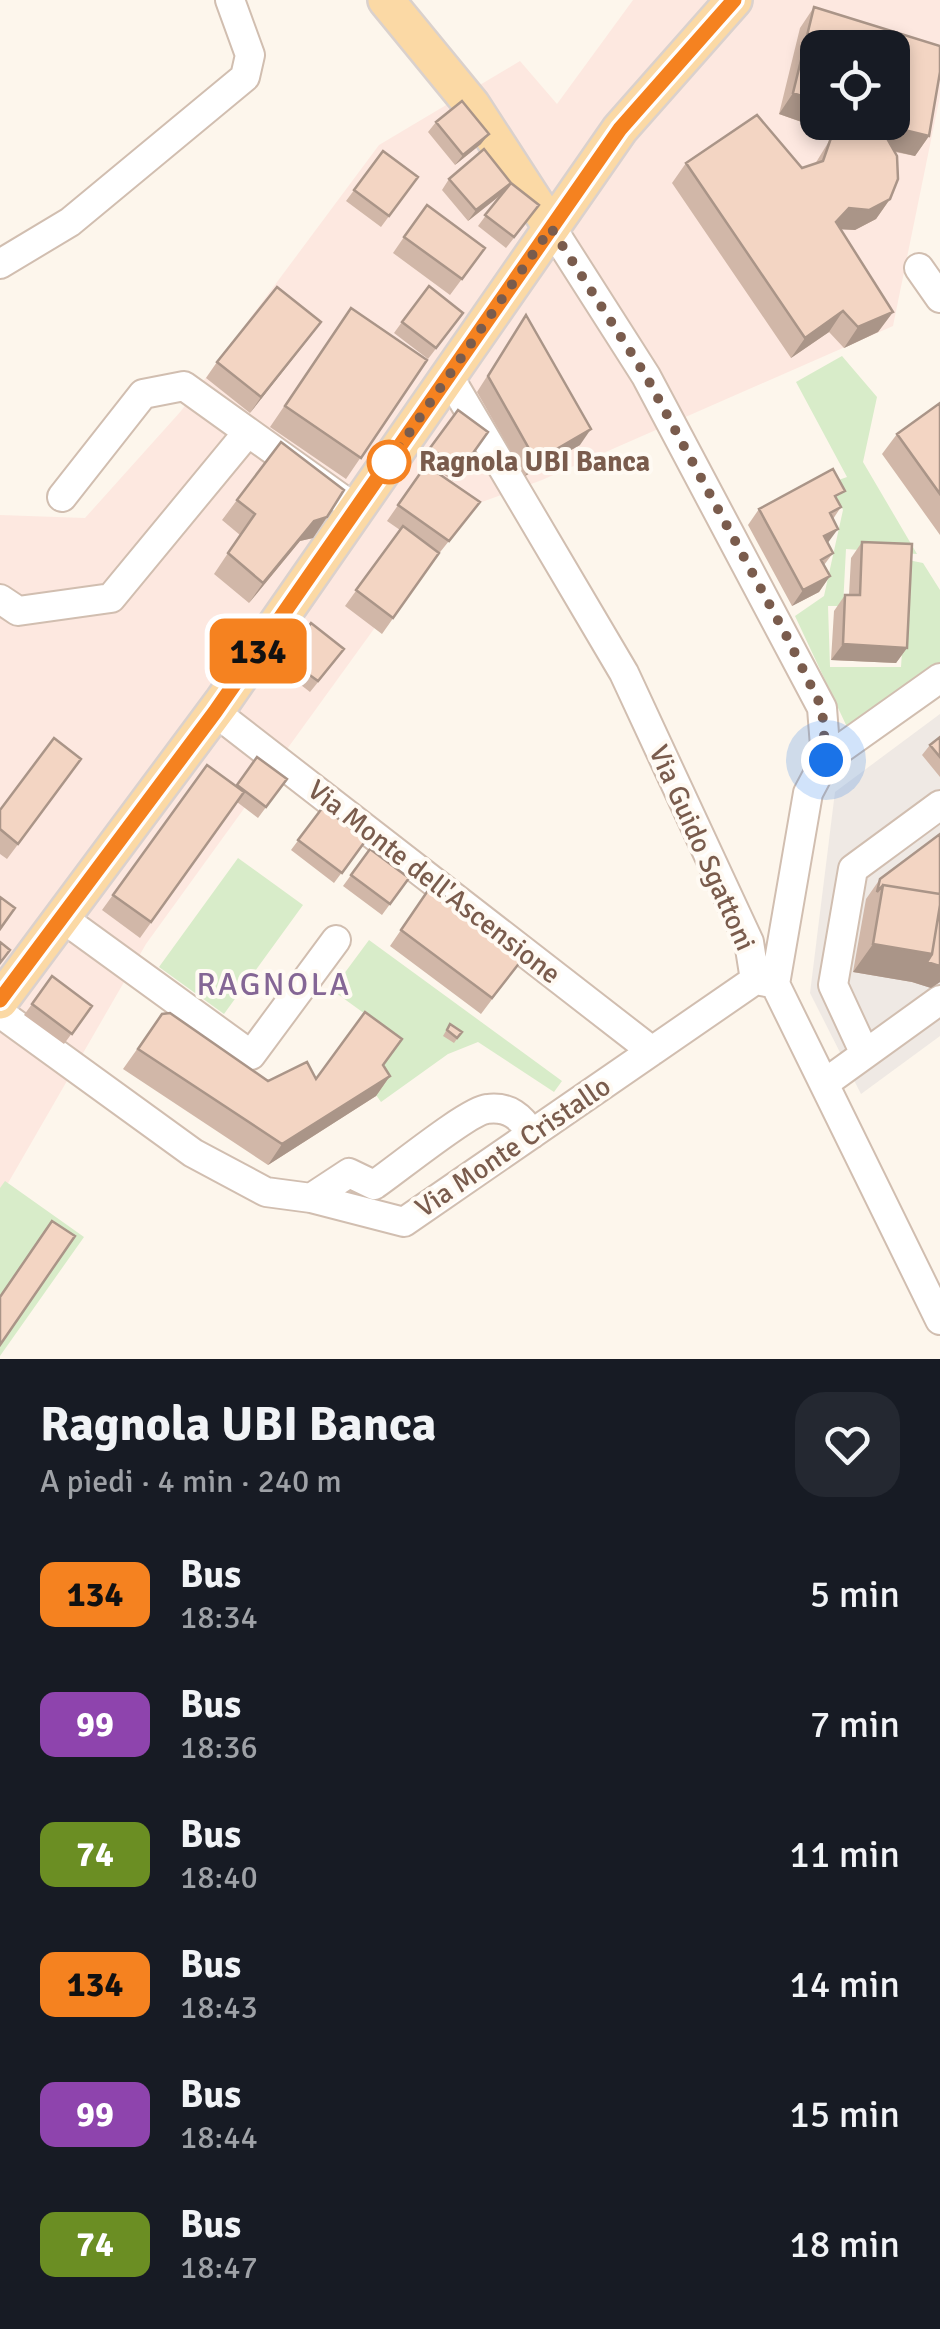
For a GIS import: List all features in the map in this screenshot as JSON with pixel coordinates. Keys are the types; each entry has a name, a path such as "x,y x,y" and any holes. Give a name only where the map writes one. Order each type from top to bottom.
{"main road":[{"path":"386,0 472,105 551,228"},
{"path":"0,1000 215,712 620,129 734,0"}],"street":[{"path":"0,264 70,222 245,77 250,55 230,0"},
{"path":"404,0 429,51"},
{"path":"551,228 646,376 787,637 822,708 826,760"},
{"path":"919,268 940,298"},
{"name":"Via Guido Sgattoni","path":"448,375 624,673 765,982 824,1083 940,1320"},
{"path":"62,497 143,394 184,386 358,510"},
{"path":"0,600 18,611 111,598 248,432"},
{"path":"765,982 808,793 826,760 940,678"},
{"name":"Via Monte dell'Ascensione","path":"215,712 652,1052"},
{"path":"866,1054 833,985 853,868 940,804"},
{"path":"60,917 251,1056 336,940"},
{"name":"Via Monte Cristallo","path":"0,1013 193,1153 266,1192 311,1198 404,1222 652,1052 765,982"},
{"path":"824,1083 940,1000"},
{"path":"311,1198 349,1172 374,1185 482,1109 504,1109 520,1116 532,1134"}],"shaded area":[{"path":"633,0 940,0 940,96 893,326 542,480 460,510 146,944 0,1197 0,515 85,518 181,411 379,145 520,61 557,104"},
{"path":"940,714 940,1036 861,1094 810,993 835,792"}],"green space":[{"path":"842,356 877,397 863,462 917,554 846,549 843,606 828,606 830,667 901,667 908,560 923,563 940,590 940,665 847,727 795,616 824,596 843,510 830,483 847,477 796,382"},
{"path":"238,858 303,905 224,1014 159,967"},
{"path":"369,940 562,1081 554,1092 478,1042 448,1054 381,1102 369,1085 401,1040 332,990"},
{"path":"5,1181 84,1237 0,1356 0,1188"}],"building":[{"path":"814,7 888,30 808,30"},
{"path":"910,37 940,46 940,72 929,136 910,131"},
{"path":"800,64 800,96 793,93"},
{"path":"462,101 489,134 463,155 436,122"},
{"path":"757,115 802,168 823,161 830,140 888,140 897,156 898,179 890,199 869,210 849,208 836,222 893,312 858,327 843,311 805,338 686,163"},
{"path":"484,149 511,183 476,210 449,179"},
{"path":"383,151 418,177 389,216 354,190"},
{"path":"511,183 539,205 514,237 485,215"},
{"path":"427,205 485,248 462,279 404,237"},
{"path":"429,286 463,313 436,348 402,322"},
{"path":"277,287 321,322 261,397 217,362"},
{"path":"351,308 427,360 361,458 285,406"},
{"path":"526,315 591,429 536,461 488,376"},
{"path":"940,403 940,494 897,434"},
{"path":"458,410 488,432 461,470 430,448"},
{"path":"281,442 344,490 327,517 314,521 263,583 228,553 255,514 237,500"},
{"path":"426,465 480,502 449,541 398,505"},
{"path":"833,469 845,491 835,496 841,507 830,513 838,529 824,536 833,553 821,560 830,576 803,590 759,509"},
{"path":"403,526 439,553 393,618 356,590"},
{"path":"862,542 912,544 907,648 843,644 845,595 860,595"},
{"path":"311,623 344,649 318,681 286,658"},
{"path":"940,737 940,757 930,745"},
{"path":"54,738 81,759 18,844 0,829 0,810"},
{"path":"257,757 287,779 266,807 237,785"},
{"path":"207,765 244,792 151,922 113,895"},
{"path":"323,807 366,840 342,873 298,840"},
{"path":"940,834 940,894 883,885 877,892 880,879"},
{"path":"370,849 409,878 390,904 351,875"},
{"path":"883,885 940,894 932,954 873,944"},
{"path":"431,886 524,957 492,998 401,930"},
{"path":"0,897 15,908 0,929"},
{"path":"940,905 940,966 927,962 932,954"},
{"path":"0,942 10,950 0,963"},
{"path":"52,976 92,1006 72,1034 32,1004"},
{"path":"365,1012 402,1039 383,1065 390,1076 282,1144 138,1049 162,1014 170,1013 268,1081 307,1062 316,1079"},
{"path":"450,1024 462,1032 457,1038 447,1030"},
{"path":"52,1221 75,1236 0,1345 0,1297"}],"bus line":[{"name":"134","path":"0,1000 215,712 620,129 673,64 734,0"}],"place":[{"name":"Ragnola UBI Banca","path":"389,462"}],"district":[{"name":"RAGNOLA","path":"274,984"}],"route":[{"path":"389,462 551,228 646,376 787,637 822,708 826,760"}]}
